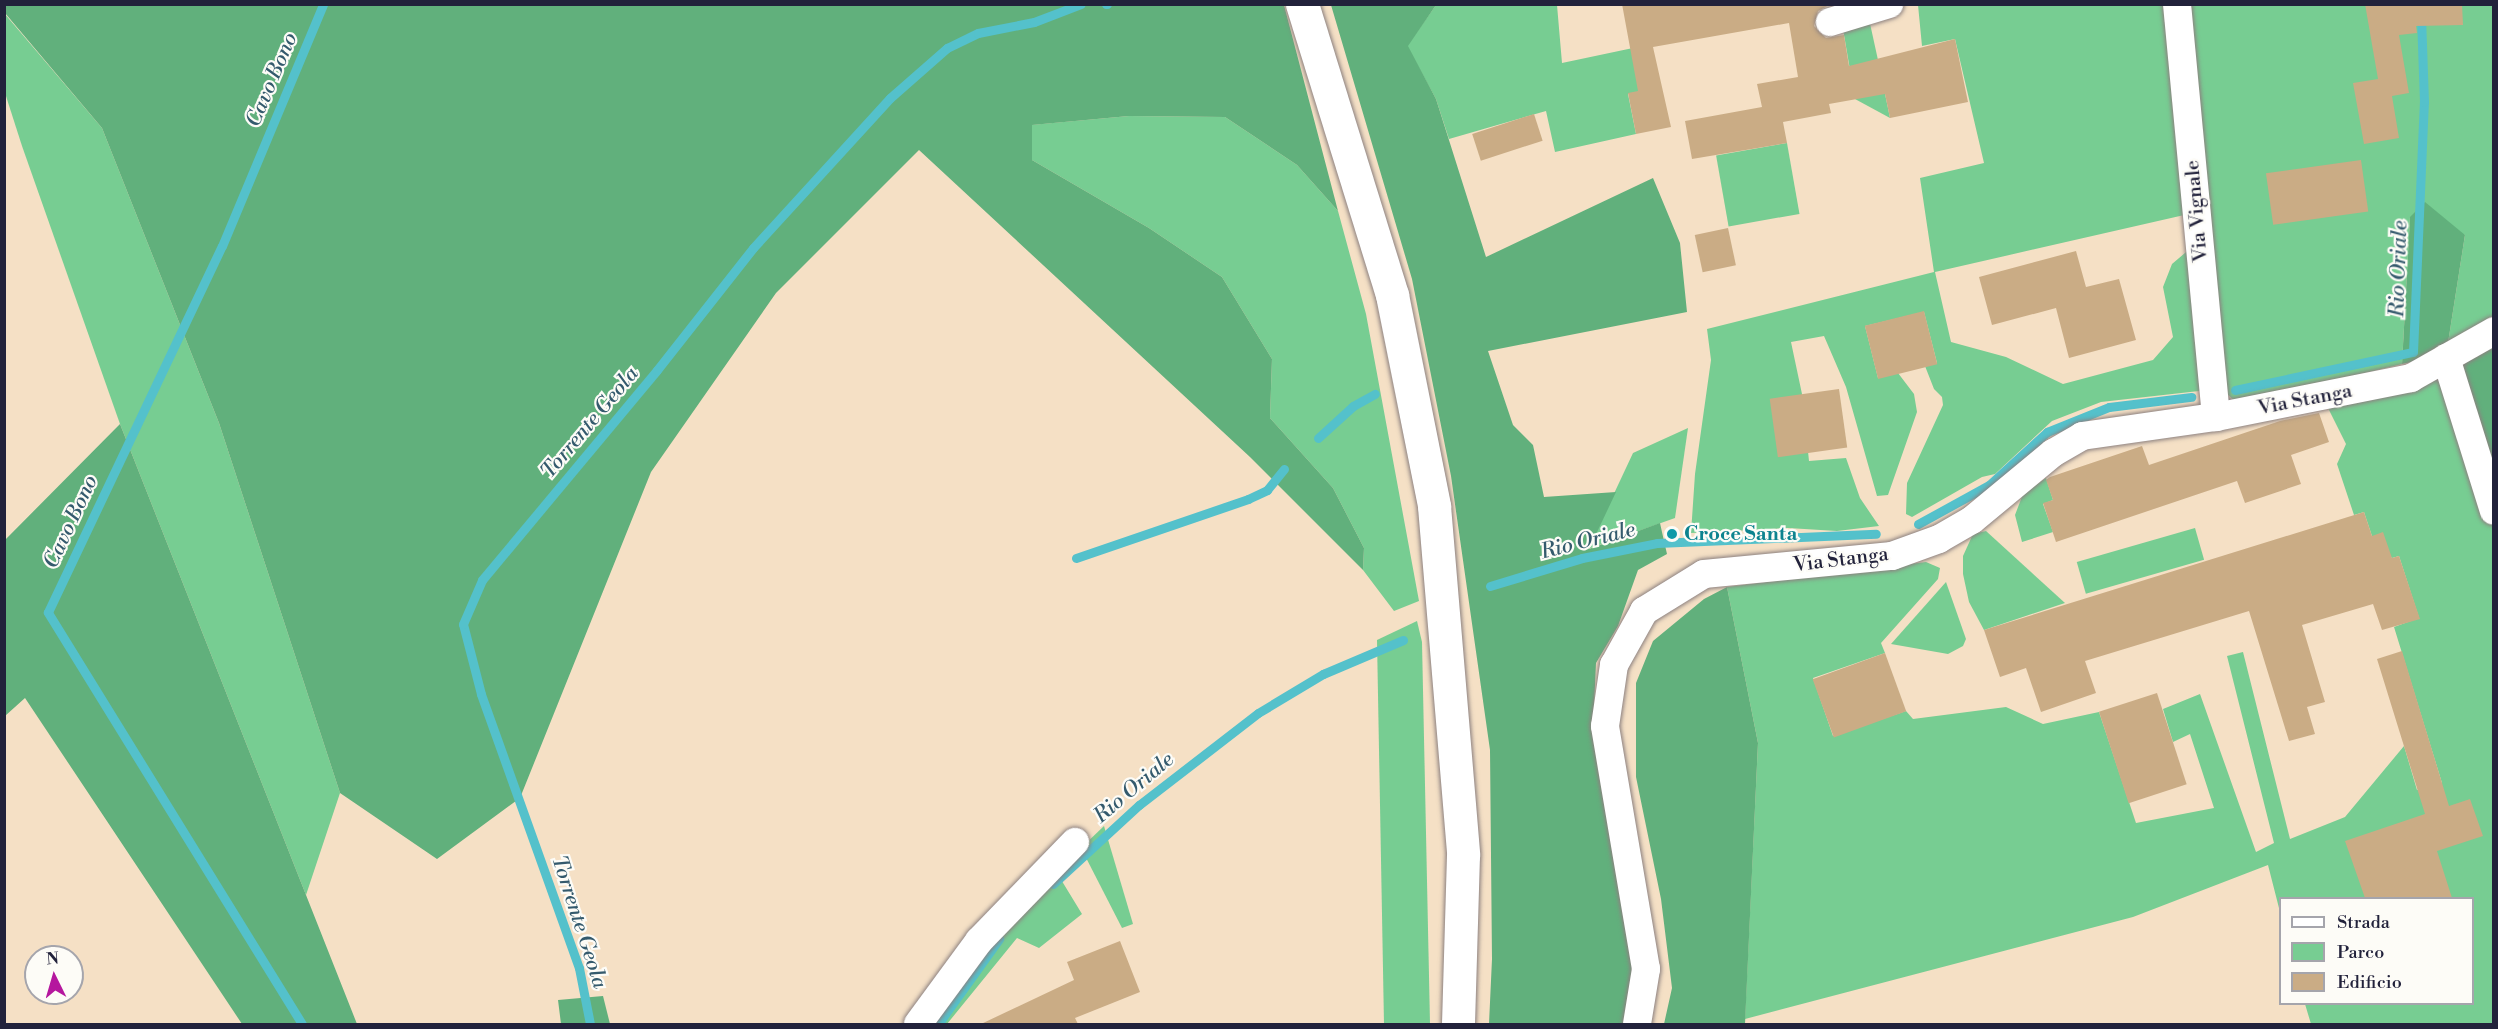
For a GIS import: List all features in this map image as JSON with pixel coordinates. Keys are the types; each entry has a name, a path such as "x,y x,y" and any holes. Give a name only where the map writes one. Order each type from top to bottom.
{"highway":[{"path":"1302,4 1392,295 1434,506 1463,855 1458,1024"}],"street":[{"path":"1830,22 1889,4"},
{"name":"Via Vignale","path":"2177,4 2216,417"},
{"name":"Via Stanga","path":"1636,1024 1646,969 1605,726 1614,664 1644,611 1704,574 1892,556 1939,539 1972,520 2053,453 2082,436 2216,417 2411,378 2493,331"},
{"path":"2446,358 2493,511"},
{"path":"918,1024 979,941 1075,842"}],"green space":[{"path":"4,5 1284,5 1338,211 1297,165 1225,117 1129,116 1032,125 1032,160 1149,228 1222,277 1272,359 1270,418 1333,488 1364,548 1363,570 1250,457 919,150 776,293 651,472 520,798 437,859 340,793 219,423 102,128 5,13"},
{"path":"1331,5 1436,5 1408,46 1436,99 1486,257 1653,178 1680,243 1687,312 1488,351 1513,425 1533,445 1544,497 1616,492 1589,549 1660,523 1667,554 1638,570 1618,626 1596,663 1594,708 1638,972 1627,1024 1489,1024 1492,959 1490,750 1451,476 1412,279"},
{"path":"1436,5 1557,5 1562,63 1633,48 1642,91 1628,94 1636,134 1555,152 1546,111 1449,139 1436,99 1407,46"},
{"path":"1918,5 2170,5 2193,213 1935,272 1951,342 2006,357 2063,384 2153,360 2173,337 2163,287 2172,264 2192,247 2208,390 2101,402 2052,421 1995,474 1982,477 1912,517 1906,514 1907,483 1943,405 1942,397 1934,389 1925,366 1937,363 1924,312 1865,326 1878,378 1898,373 1914,394 1917,412 1888,495 1877,496 1846,387 1824,336 1791,342 1802,394 1809,461 1846,458 1860,498 1879,526 1837,531 1788,528 1691,533 1695,474 1711,360 1707,329 1934,272 1920,178 1984,163 1955,39 1922,46"},
{"path":"2186,5 2493,5 2493,316 2448,343 2465,235 2410,217 2402,364 2238,404 2225,392"},
{"path":"4,13 102,128 219,423 340,793 306,895 120,424 22,146 5,93"},
{"path":"1869,19 1890,118 1855,99 1843,29"},
{"path":"1129,116 1225,117 1297,165 1338,211 1366,314 1419,601 1394,611 1363,570 1364,548 1333,488 1270,418 1272,359 1222,277 1149,228 1032,160 1031,125"},
{"path":"1787,143 1800,214 1729,226 1716,156"},
{"path":"2425,202 2465,235 2448,343 2421,360 2402,364 2410,217"},
{"path":"2493,338 2493,501 2453,369"},
{"path":"2447,372 2493,520 2493,1024 2311,1024 2305,1005 2474,1005 2474,897 2279,897 2279,908 2268,865 2133,917 1745,1019 1758,743 1727,587 1926,562 1940,568 1938,579 1881,643 1885,653 1813,678 1833,736 1906,711 1913,719 2006,707 2043,724 2099,712 2136,823 2214,808 2190,734 2173,742 2163,709 2200,694 2256,852 2274,843 2227,656 2243,652 2290,839 2345,817 2404,746 2417,790 2442,783 2394,627 2419,618 2399,556 2392,558 2372,536 2364,512 2354,515 2337,464 2346,444 2327,406"},
{"path":"120,424 357,1024 242,1024 25,698 5,716 5,540"},
{"path":"1688,428 1675,518 1588,549 1633,453"},
{"path":"2046,478 2053,500 2043,504 2053,532 2022,542 2015,515 2023,494"},
{"path":"2195,528 2204,560 2086,594 2077,562"},
{"path":"1986,531 2065,603 1984,630 1969,602 1963,574 1963,556 1973,534"},
{"path":"1946,582 1966,639 1963,646 1948,654 1891,644"},
{"path":"1727,587 1758,743 1745,1024 1664,1024 1672,988 1661,899 1636,777 1636,683 1653,641 1704,599"},
{"path":"1417,621 1422,642 1430,1024 1384,1024 1377,640"},
{"path":"1104,826 1133,924 1122,928 1081,848"},
{"path":"1057,873 1082,914 1039,948 1017,938 947,1024 931,1024 964,974"},
{"path":"603,996 610,1024 561,1024 558,1000"}],"building":[{"path":"1622,4 1831,4 1818,11 1814,26 1826,38 1844,35 1849,66 1955,39 1968,102 1890,118 1885,94 1829,104 1831,113 1783,122 1787,143 1692,159 1685,121 1762,107 1757,84 1798,77 1789,23 1653,47 1671,127 1636,134 1628,93 1638,91"},
{"path":"2365,4 2462,4 2463,25 2416,26 2417,33 2399,35 2409,93 2392,96 2399,138 2364,144 2353,83 2378,79"},
{"path":"1534,114 1543,141 1481,161 1472,134"},
{"path":"2361,160 2368,211 2273,225 2266,173"},
{"path":"1728,228 1736,265 1703,272 1695,235"},
{"path":"2076,251 2086,287 2119,279 2136,340 2069,358 2056,308 1992,325 1979,277"},
{"path":"1924,311 1937,364 1878,379 1865,326"},
{"path":"1839,389 1847,447 1778,457 1770,399"},
{"path":"2319,413 2329,442 2291,455 2301,484 2245,503 2237,481 2056,542 2043,503 2053,500 2046,480 2050,477 2142,446 2149,465 2280,421"},
{"path":"2364,512 2372,536 2383,532 2392,558 2399,556 2420,619 2382,630 2373,604 2302,625 2325,702 2307,707 2315,734 2289,741 2249,611 2085,661 2096,693 2041,712 2026,668 2000,677 1984,630"},
{"path":"2402,651 2449,806 2470,799 2483,836 2437,851 2452,897 2365,897 2345,841 2425,814 2377,659"},
{"path":"1885,653 1906,711 1834,738 1813,679"},
{"path":"2157,693 2187,784 2129,803 2099,712"},
{"path":"1120,941 1140,992 1075,1018 1078,1024 981,1024 1074,980 1067,962"}],"waterway":[{"name":"Cavo Bono","path":"302,1024 48,612 222,246 323,4"},
{"name":"Torrente Geola","path":"590,1024 579,968 481,694 463,624 482,580 657,370 753,248 890,98 947,48 978,33 1034,22 1081,4"},
{"name":"Rio Oriale","path":"2235,390 2413,352 2424,102 2421,15"},
{"path":"1318,438 1353,406 1375,394"},
{"name":"Rio Oriale","path":"1918,524 1989,485 2047,432 2109,407 2191,397"},
{"path":"1076,558 1248,499 1267,490 1284,469"},
{"name":"Rio Oriale","path":"1490,586 1582,558 1657,543 1876,534"},
{"name":"Rio Oriale","path":"1053,884 1139,805 1258,713 1323,674 1403,640"},
{"name":"Rio Oriale","path":"938,1024 999,939"}],"place":[{"name":"Croce Santa","path":"1672,534"}]}
